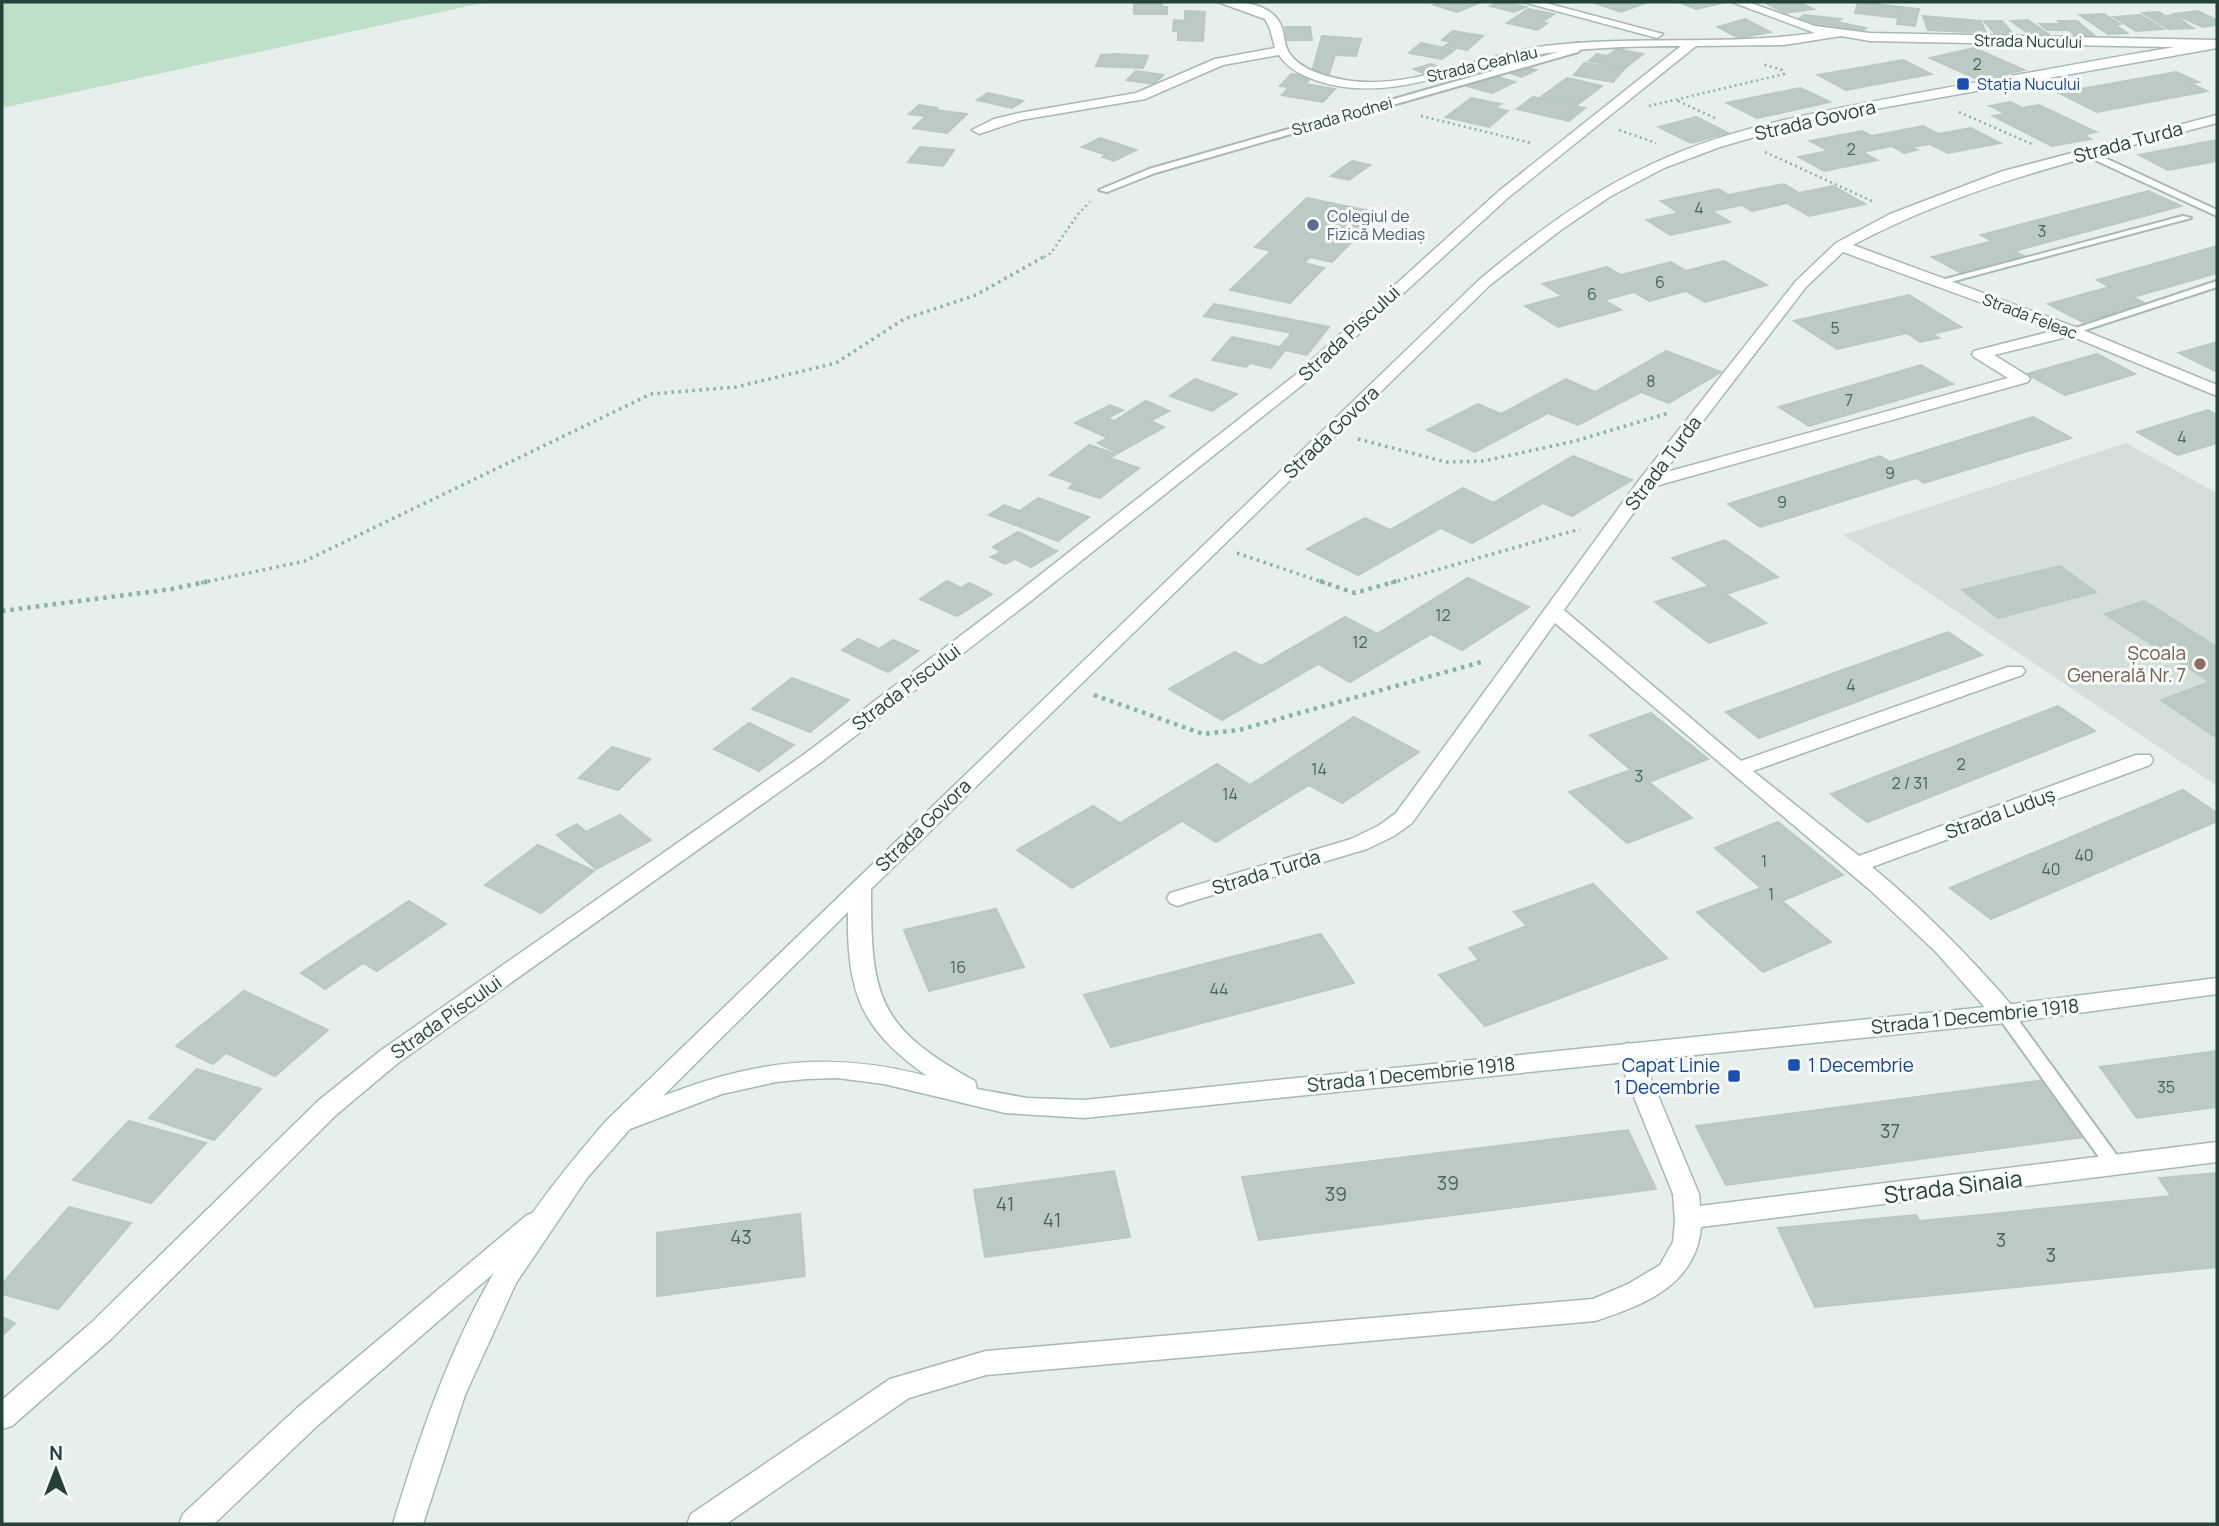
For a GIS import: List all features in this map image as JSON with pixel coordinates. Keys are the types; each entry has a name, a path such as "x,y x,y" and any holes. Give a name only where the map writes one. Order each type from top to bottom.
{"street":[{"path":"979,130 1003,119 1031,112 1090,106 1138,97 1162,90 1221,61 1282,51 1276,26 1271,18 1249,8 1224,2"},
{"path":"1529,2 1693,42 1784,41 1840,33"},
{"path":"1738,2 1785,21 1840,33"},
{"name":"Strada Nucului","path":"1840,33 1900,40 2217,44"},
{"name":"Strada Ceahlau","path":"1282,51 1295,65 1310,74 1331,81 1360,85 1395,83 1521,54 1580,45 1693,42"},
{"name":"Strada Piscului","path":"2,1417 101,1331 327,1108 389,1057 713,830 1020,600 1300,379 1444,246 1558,149 1693,42"},
{"name":"Strada Govora","path":"547,1212 616,1127 1485,282 1531,243 1595,199 1685,155 1744,137 1923,96 2217,44"},
{"name":"Strada Turda","path":"1178,898 1359,844 1386,831 1404,818 1646,483 1801,284 1841,246 1895,217 2008,174 2217,119"},
{"name":"Strada Feleac","path":"1841,246 2072,331 2214,388"},
{"path":"1646,483 2022,379 1980,354 2072,331"},
{"path":"1552,610 1738,769 1857,865 1948,949 2005,1014"},
{"path":"1738,769 2015,671"},
{"name":"Strada Luduș","path":"1857,865 2143,760"},
{"path":"860,887 863,967 868,996 888,1028 915,1054 952,1080 992,1102"},
{"name":"Strada 1 Decembrie 1918","path":"616,1127 667,1103 725,1083 763,1073 817,1068 869,1072 992,1102 1037,1109 1084,1109 2005,1014 2217,986"},
{"path":"702,1524 900,1388 986,1363 1595,1310 1656,1285 1686,1251 1689,1218 1685,1194 1628,1052"},
{"name":"Strada Sinaia","path":"1689,1218 2217,1152"},
{"path":"194,1524 307,1417 547,1212"},
{"path":"408,1524 451,1395 478,1333 505,1277 547,1212"}],"lane":[{"name":"Strada Rodnei","path":"1104,190 1152,171 1575,50 1580,45"},
{"path":"2087,153 2217,213"},
{"path":"1939,282 2186,218"},
{"path":"2072,331 2217,284"},
{"path":"2005,1014 2115,1166"}],"path":[{"path":"1618,101 1647,107 1784,74 1782,70 1756,62"},
{"path":"1923,96 2065,159"},
{"path":"1677,100 1744,137 1850,189 1895,217"},
{"path":"1379,106 1558,149"},
{"path":"1591,123 1627,131 1685,155"},
{"path":"2,611 172,589 306,561 651,394 736,387 836,363 904,319 976,295 1051,253 1078,214 1104,190"},
{"path":"1331,432 1446,462 1484,461 1575,441 1690,407 1708,405"},
{"path":"1214,545 1355,593 1622,517"},
{"path":"1068,686 1203,734 1239,730 1523,650"}],"shaded area":[{"path":"2126,443 2217,493 2217,786 1843,535"}],"green space":[{"path":"2,2 487,2 2,108"}],"building":[{"path":"1134,2 1162,2 1162,7 1167,7 1167,14 1134,14"},
{"path":"1442,2 1481,2 1457,12 1434,5"},
{"path":"1499,2 1526,7 1514,12 1490,6"},
{"path":"1592,2 1648,2 1621,12"},
{"path":"1679,2 1719,2 1722,3 1696,9"},
{"path":"1764,2 1799,2 1813,9 1785,13"},
{"path":"1858,2 1901,7 1898,18 1855,13"},
{"path":"1901,7 1919,9 1915,26 1897,24"},
{"path":"1528,9 1554,14 1542,22 1547,23 1538,30 1507,23"},
{"path":"1185,11 1205,12 1203,41 1178,40 1178,31 1173,31 1174,20 1185,21"},
{"path":"2197,11 2217,20 2217,25 2203,27 2174,14"},
{"path":"2159,12 2165,16 2174,15 2193,28 2168,29 2143,13"},
{"path":"2104,14 2120,24 2115,25 2127,33 2108,34 2080,15"},
{"path":"1804,15 1841,19 1837,22 1866,28 1859,34 1796,21"},
{"path":"2141,15 2163,29 2136,31 2114,17"},
{"path":"1923,16 1981,21 1986,33 1928,30"},
{"path":"1745,19 1770,32 1739,38 1718,27"},
{"path":"2028,20 2048,34 2031,35 2011,21"},
{"path":"1984,21 2002,21 2014,35 1996,35"},
{"path":"2058,21 2077,21 2097,38 2079,39 2069,30 2047,30 2040,24 2060,24"},
{"path":"1285,27 1310,27 1312,40 1287,40"},
{"path":"1453,31 1483,36 1467,50 1445,46 1451,42 1442,40"},
{"path":"1322,36 1361,39 1356,56 1335,55 1329,74 1312,72"},
{"path":"1421,43 1454,50 1442,59 1409,53"},
{"path":"1974,48 2024,70 1979,80 1930,58"},
{"path":"1617,49 1643,54 1625,68 1589,61 1597,54 1607,56"},
{"path":"1101,55 1148,56 1143,68 1096,66"},
{"path":"1903,60 1931,74 1846,90 1818,75"},
{"path":"1584,63 1624,69 1613,82 1574,75"},
{"path":"1431,64 1444,69 1427,75 1414,69"},
{"path":"1522,66 1536,70 1521,77 1507,72"},
{"path":"1136,71 1163,75 1154,84 1127,80"},
{"path":"2176,72 2198,82 2190,83 2207,91 2097,112 2059,93"},
{"path":"1291,74 1312,77 1305,84 1335,89 1323,102 1282,95 1289,87 1280,86"},
{"path":"1488,74 1515,82 1492,93 1466,86"},
{"path":"1567,78 1602,86 1577,105 1541,97"},
{"path":"1800,88 1830,102 1757,118 1727,103"},
{"path":"988,93 1023,101 1012,108 977,100"},
{"path":"1533,97 1585,108 1569,121 1517,109"},
{"path":"1471,98 1501,104 1495,108 1508,111 1489,127 1446,117"},
{"path":"2010,102 2022,108 2039,105 2096,132 2084,135 2091,139 2052,146 1993,116 2006,114 1990,106"},
{"path":"919,105 937,108 934,110 967,114 947,133 913,128 926,116 909,114"},
{"path":"1696,117 1728,133 1691,143 1659,127"},
{"path":"1923,126 1938,134 1971,128 2000,143 1948,153 1930,144 1911,147 1917,150 1904,153 1892,146 1862,152 1877,160 1824,171 1799,157 1828,151 1810,141 1862,131 1872,136"},
{"path":"1100,138 1136,150 1114,161 1103,157 1107,155 1082,147"},
{"path":"2217,140 2217,161 2168,170 2139,155"},
{"path":"920,147 954,150 943,166 908,162"},
{"path":"1352,161 1370,165 1349,180 1331,176"},
{"path":"1784,184 1799,193 1833,186 1865,204 1809,216 1787,203 1752,211 1742,205 1712,211 1730,222 1670,235 1647,220 1679,213 1661,201 1719,189 1728,195"},
{"path":"2148,191 2181,206 2014,251 2026,257 1963,274 1932,257 1993,241 1981,235"},
{"path":"1307,198 1380,213 1332,262 1310,257 1304,263 1324,268 1290,303 1230,290 1271,251 1255,247"},
{"path":"2217,246 2217,273 2133,297 2146,304 2083,322 2048,304 2110,287 2097,280"},
{"path":"1724,261 1767,285 1705,302 1686,291 1649,301 1634,292 1604,300 1621,310 1558,327 1525,306 1562,296 1543,284 1607,267 1621,275 1671,262 1686,271"},
{"path":"1909,295 1961,327 1932,334 1939,338 1920,342 1907,333 1837,349 1794,321"},
{"path":"1214,304 1329,327 1307,355 1285,350 1271,368 1250,363 1246,367 1212,360 1232,337 1280,347 1292,333 1204,316"},
{"path":"2217,342 2217,372 2179,353"},
{"path":"1666,351 1721,372 1669,403 1641,392 1578,425 1548,413 1475,452 1427,430 1478,404 1501,414 1566,379 1595,392"},
{"path":"2097,354 2135,374 2065,395 2027,374"},
{"path":"1921,365 1953,384 1809,426 1779,407"},
{"path":"1195,379 1237,394 1212,411 1170,396"},
{"path":"1146,401 1169,411 1150,421 1164,427 1118,453 1098,443 1108,438 1075,423 1110,405 1123,410 1107,418 1114,421"},
{"path":"2208,410 2217,415 2217,443 2178,455 2137,432"},
{"path":"2033,417 2071,438 1924,483 1916,478 1760,527 1728,504 1880,456 1890,462"},
{"path":"1089,445 1116,454 1110,458 1139,468 1100,498 1069,488 1074,483 1050,475"},
{"path":"1573,456 1632,480 1572,516 1543,503 1472,543 1441,528 1358,575 1307,549 1365,518 1390,530 1463,488 1493,503"},
{"path":"1038,498 1089,517 1058,541 989,515 1004,505 1020,511"},
{"path":"1018,532 1057,551 1031,567 1015,559 1005,564 991,557 1001,552 993,547"},
{"path":"1725,540 1778,577 1726,594 1766,623 1709,643 1655,602 1709,586 1672,558"},
{"path":"2060,566 2096,592 1998,618 1962,590"},
{"path":"1468,578 1529,607 1462,650 1431,634 1350,682 1318,664 1222,720 1169,689 1235,652 1261,666 1345,617 1377,634"},
{"path":"947,581 961,588 969,583 992,594 957,616 920,599"},
{"name":"Școala Generală Nr. 7","path":"2144,601 2217,647 2217,738 2161,700 2210,682 2105,614"},
{"path":"1948,632 1982,655 1759,738 1726,712"},
{"path":"858,639 879,649 893,640 918,651 888,672 842,650"},
{"path":"792,678 849,700 810,732 752,709"},
{"path":"2058,706 2095,731 1867,822 1831,794"},
{"path":"1651,713 1708,759 1649,782 1692,818 1627,843 1569,792 1631,770 1590,735"},
{"path":"1354,717 1419,752 1342,803 1309,785 1216,842 1182,821 1072,888 1017,850 1093,806 1120,823 1217,764 1250,785"},
{"path":"749,723 794,745 759,771 714,749"},
{"path":"612,747 650,759 618,790 579,778"},
{"path":"2183,790 2217,813 2217,821 1991,919 1950,888"},
{"path":"620,815 651,840 596,869 557,835 577,824 586,832"},
{"path":"1778,822 1843,875 1782,901 1831,942 1763,972 1697,912 1761,888 1715,848"},
{"path":"538,845 594,871 541,913 485,885"},
{"path":"1593,884 1667,958 1485,1026 1439,975 1479,960 1469,948 1527,926 1514,912"},
{"path":"409,901 446,924 377,971 363,963 325,989 301,973"},
{"path":"996,909 1024,967 929,991 904,930"},
{"path":"1321,934 1354,983 1111,1047 1084,995"},
{"path":"244,991 328,1030 275,1076 226,1053 213,1064 176,1046"},
{"path":"2217,1051 2217,1107 2137,1118 2100,1067"},
{"path":"197,1069 261,1089 214,1140 149,1118"},
{"path":"2046,1080 2085,1137 1726,1185 1696,1126"},
{"path":"129,1121 206,1143 151,1203 73,1180"},
{"path":"1628,1130 1656,1189 1259,1240 1242,1177"},
{"path":"1114,1171 1130,1237 985,1257 974,1190"},
{"path":"2217,1173 2217,1267 1815,1307 1778,1228 1916,1215 1920,1221 2171,1196 2159,1178"},
{"path":"69,1207 131,1223 58,1309 2,1294 2,1284"},
{"path":"800,1214 805,1276 657,1296 657,1233"},
{"path":"2,1317 15,1323 2,1336"}],"place":[{"name":"Stația Nucului","path":"1963,84"},
{"name":"Colegiul de Fizică Mediaș","path":"1313,225"},
{"name":"Școala Generală Nr. 7","path":"2200,664"},
{"name":"1 Decembrie","path":"1794,1065"},
{"name":"Capat Linie 1 Decembrie","path":"1734,1076"}]}
